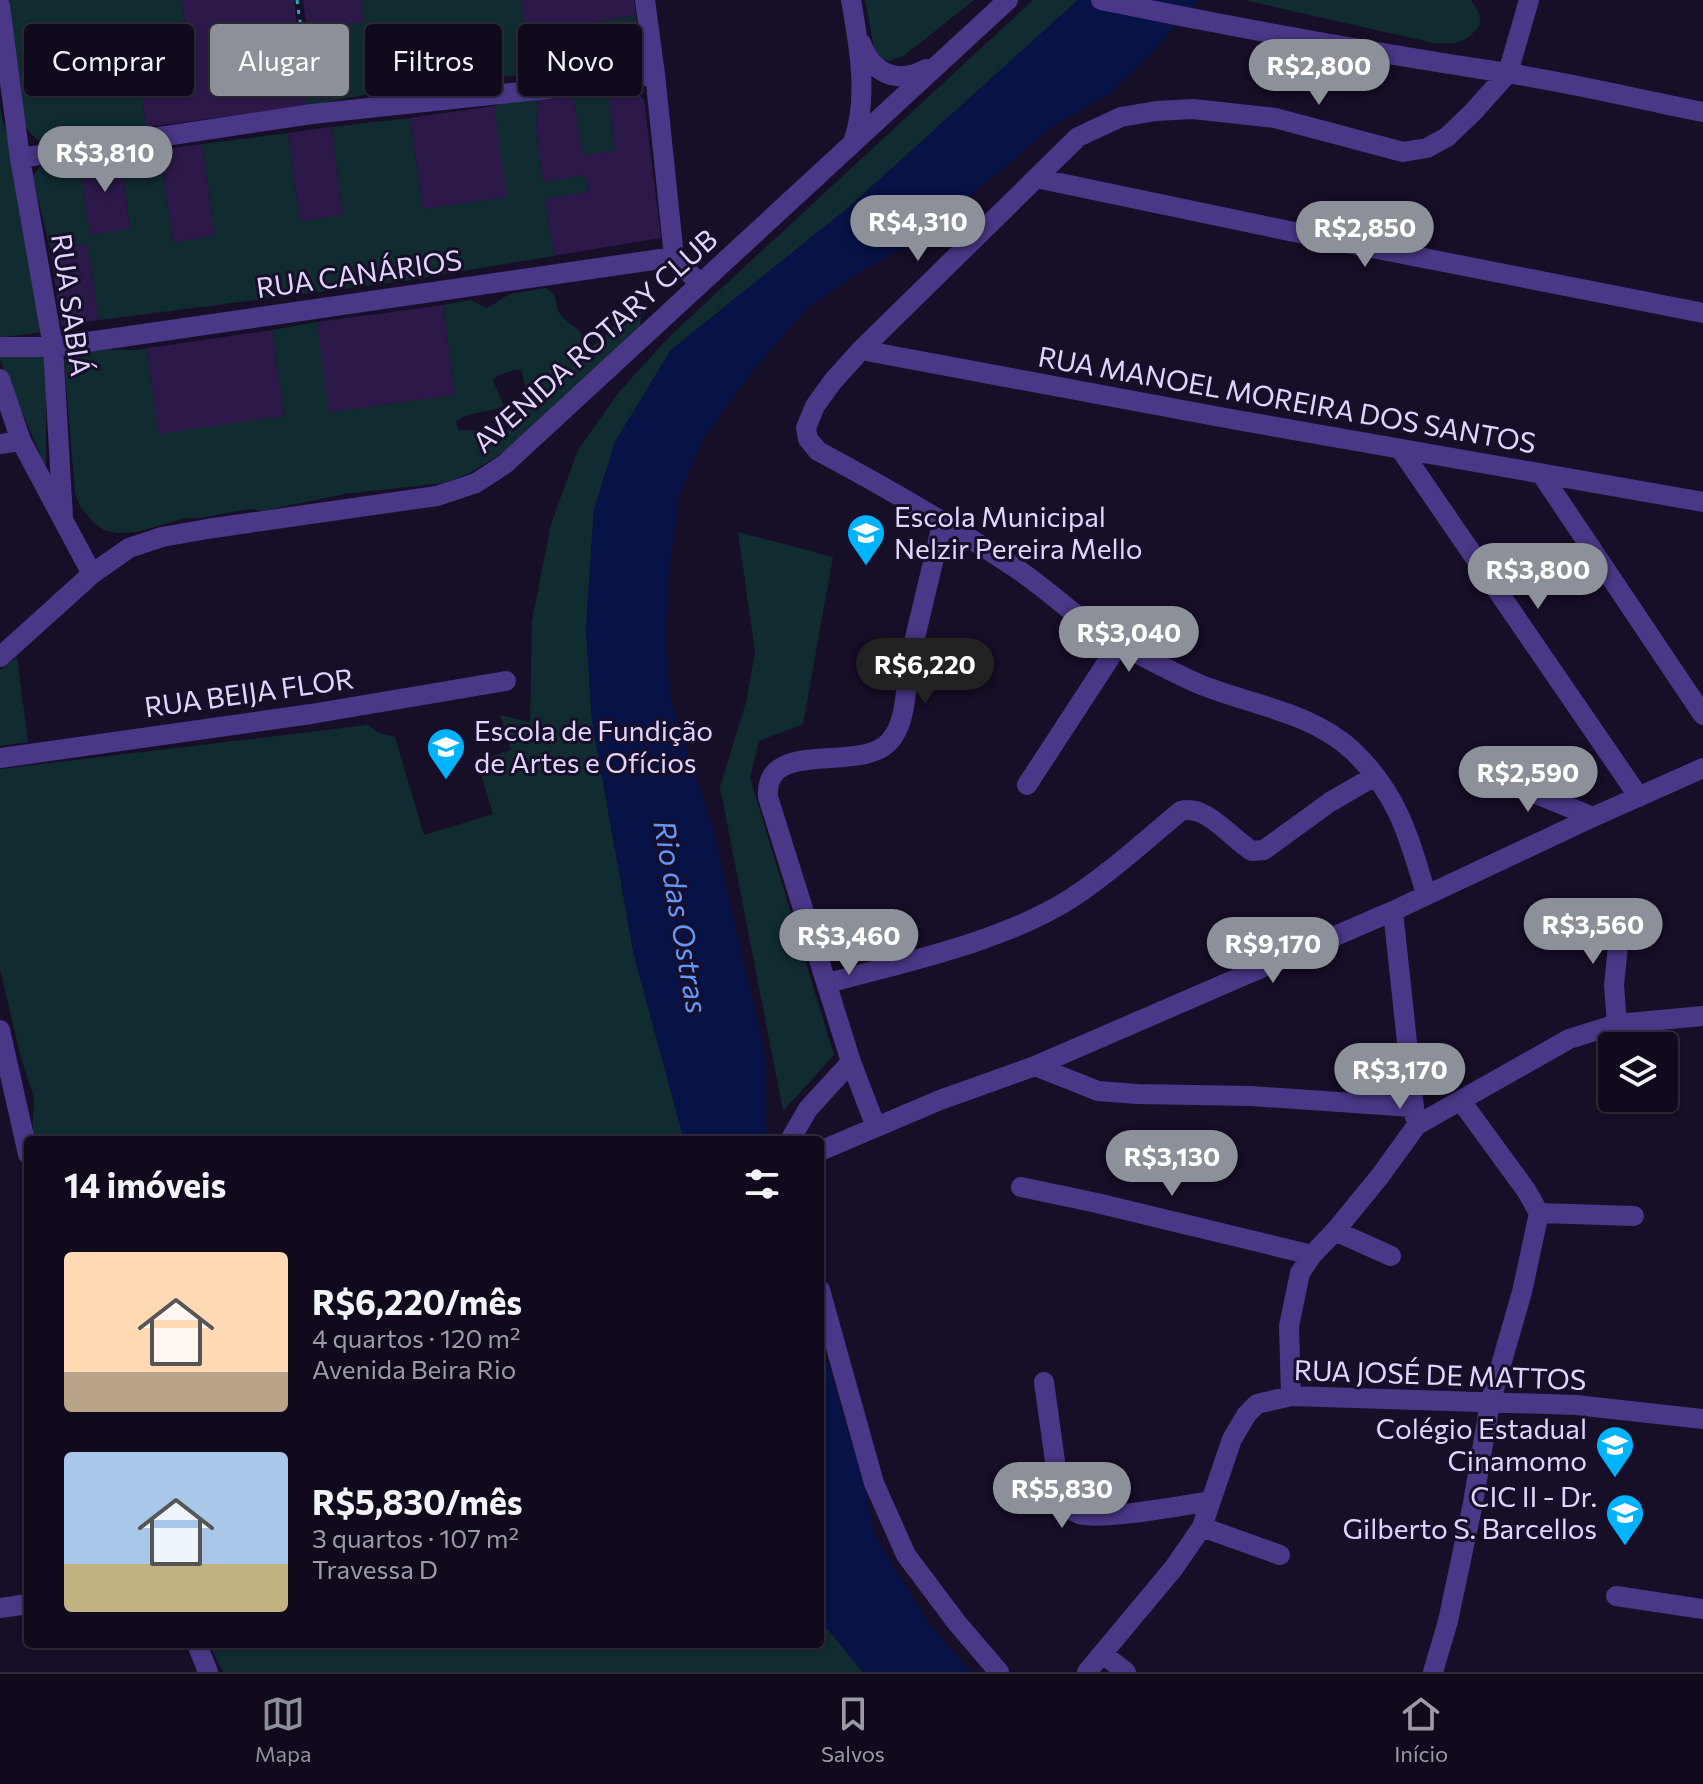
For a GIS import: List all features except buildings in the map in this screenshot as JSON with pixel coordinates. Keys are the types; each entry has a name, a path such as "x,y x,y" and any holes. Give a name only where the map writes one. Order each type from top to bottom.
{"street":[{"path":"645,0 674,257 700,284"},
{"name":"AVENIDA ROTARY CLUB","path":"0,657 92,574 129,548 162,537 437,496 476,483 505,464 1008,0"},
{"path":"1101,0 1273,35 1508,73 1703,112"},
{"path":"1426,894 1405,825 1392,798 1353,751 1328,732 1198,684 1119,644 1022,572 943,520 818,451 808,439 806,428 808,419 833,381 861,350 1078,137 1121,117 1193,109 1275,118 1403,152 1427,148 1447,137 1508,73 1529,0"},
{"path":"852,1 857,32 861,112 853,143"},
{"name":"RUA SABIÁ","path":"0,6 20,158 53,347 63,517"},
{"path":"857,32 870,63 889,76 913,75 948,54"},
{"path":"20,158 312,114 655,74"},
{"path":"1036,178 1703,313"},
{"name":"RUA CANÁRIOS","path":"0,347 53,347 674,257"},
{"name":"RUA MANOEL MOREIRA DOS SANTOS","path":"861,350 1401,450 1703,502"},
{"path":"0,379 21,441 92,574"},
{"path":"0,444 21,441"},
{"path":"1401,450 1639,797"},
{"path":"1542,475 1703,715"},
{"path":"876,1127 851,1062 768,797 768,782 774,773 793,761 857,757 878,751 891,740 904,702 909,664 943,520"},
{"path":"1027,785 1119,644"},
{"name":"RUA BEIJA FLOR","path":"0,758 311,714 506,681"},
{"path":"824,1149 1035,1066 1393,911 1703,768"},
{"path":"1479,771 1593,817"},
{"path":"828,983 954,949 1012,927 1067,901 1094,883 1181,811 1190,809 1203,812 1252,851 1264,850 1330,802 1375,776"},
{"path":"1617,1024 1614,985 1622,908"},
{"path":"1291,1396 1289,1326 1300,1273 1335,1231 1414,1116 1393,911"},
{"path":"1035,1066 1098,1091 1251,1096 1414,1116 1461,1101 1561,1043 1597,1029 1617,1024 1703,1016"},
{"path":"0,1030 24,1136"},
{"path":"792,1136 808,1109 851,1062"},
{"path":"1433,1672 1448,1621 1490,1403 1522,1292 1539,1213 1526,1190 1461,1101"},
{"path":"1021,1187 1312,1255"},
{"path":"1539,1213 1634,1216"},
{"path":"1335,1231 1391,1256"},
{"path":"824,1304 874,1483 906,1555 999,1672"},
{"path":"1044,1382 1060,1497 1070,1510 1082,1515 1112,1514 1211,1501"},
{"name":"RUA JOSÉ DE MATTOS","path":"1087,1672 1173,1569 1202,1527 1232,1439 1257,1404 1291,1396 1576,1405 1703,1419"},
{"path":"1202,1527 1280,1555"},
{"path":"1616,1596 1703,1609"},
{"path":"0,1608 24,1605"},
{"path":"199,1648 208,1672"},
{"path":"1103,1654 1126,1672"}],"path":[{"path":"297,0 312,114"}],"green space":[{"path":"4,0 182,0 185,24 24,24 24,96 142,96 146,127 54,143 35,138 22,121"},
{"path":"361,0 521,0 524,24 518,24 518,75 502,77 502,24 365,24 365,95 306,106 305,96 349,96 349,24 363,22"},
{"path":"865,0 974,0 905,55 890,61 882,59 874,48"},
{"path":"1033,0 1078,0 849,207 671,350 615,442 594,509 586,628 592,721 634,955 683,1136 32,1136 34,1098 0,969 0,769 368,725 379,733 395,737 424,835 493,814 477,761 511,750 500,715 530,722 532,621 551,524 578,450 619,392 671,335"},
{"path":"1244,0 1471,0 1479,13 1480,25 1460,42 1434,43"},
{"path":"636,15 637,24 580,24"},
{"path":"522,96 538,96 536,131 543,182 586,175 588,192 545,199 554,256 404,281 99,320 87,244 50,249 33,178 45,164 79,160 90,235 130,228 120,154 160,150 173,242 215,236 202,144 288,133 300,221 343,215 331,127 410,118 423,209 506,197 494,106"},
{"path":"608,96 615,151 583,155 573,98"},
{"path":"0,104 15,157 44,332 4,337 0,336"},
{"path":"546,288 554,295 561,315 581,333 586,350 601,340 625,315 639,307 642,310 640,326 521,438 469,473 445,483 344,494 263,511 250,509 185,518 137,532 104,530 81,508 75,493 64,360 74,355 95,350 147,348 158,433 284,416 272,330 317,322 330,412 455,395 443,305 471,300 487,308 510,294","holes":["521,370 524,394 520,409 507,431 509,437 495,431 458,430 456,421 504,406 493,380 497,376"]},
{"path":"46,352 46,468 0,354"},
{"path":"738,532 833,557 803,724 759,741 750,778 834,1055 783,1111 720,787 746,702 755,652"},
{"path":"17,657 28,742 0,746 0,670"},
{"path":"824,1625 863,1672 223,1672 211,1648 824,1648"}],"water":[{"name":"Rio das Ostras","path":"1078,0 1198,0 1154,50 1110,93 1053,126 914,243 861,271 806,309 753,370 703,439 679,496 669,572 665,639 671,702 712,826 766,1059 767,1136 683,1136 634,955 592,721 586,628 594,509 615,442 671,350 849,207"},
{"path":"824,1351 863,1474 874,1534 928,1623 970,1672 863,1672 824,1625"}],"place":[{"name":"Escola Municipal Nelzir Pereira Mello","path":"866,567"},
{"name":"Escola de Fundição de Artes e Ofícios","path":"446,781"},
{"name":"Colégio Estadual Cinamomo","path":"1615,1479"},
{"name":"CIC II - Dr. Gilberto S. Barcellos","path":"1625,1547"}]}
